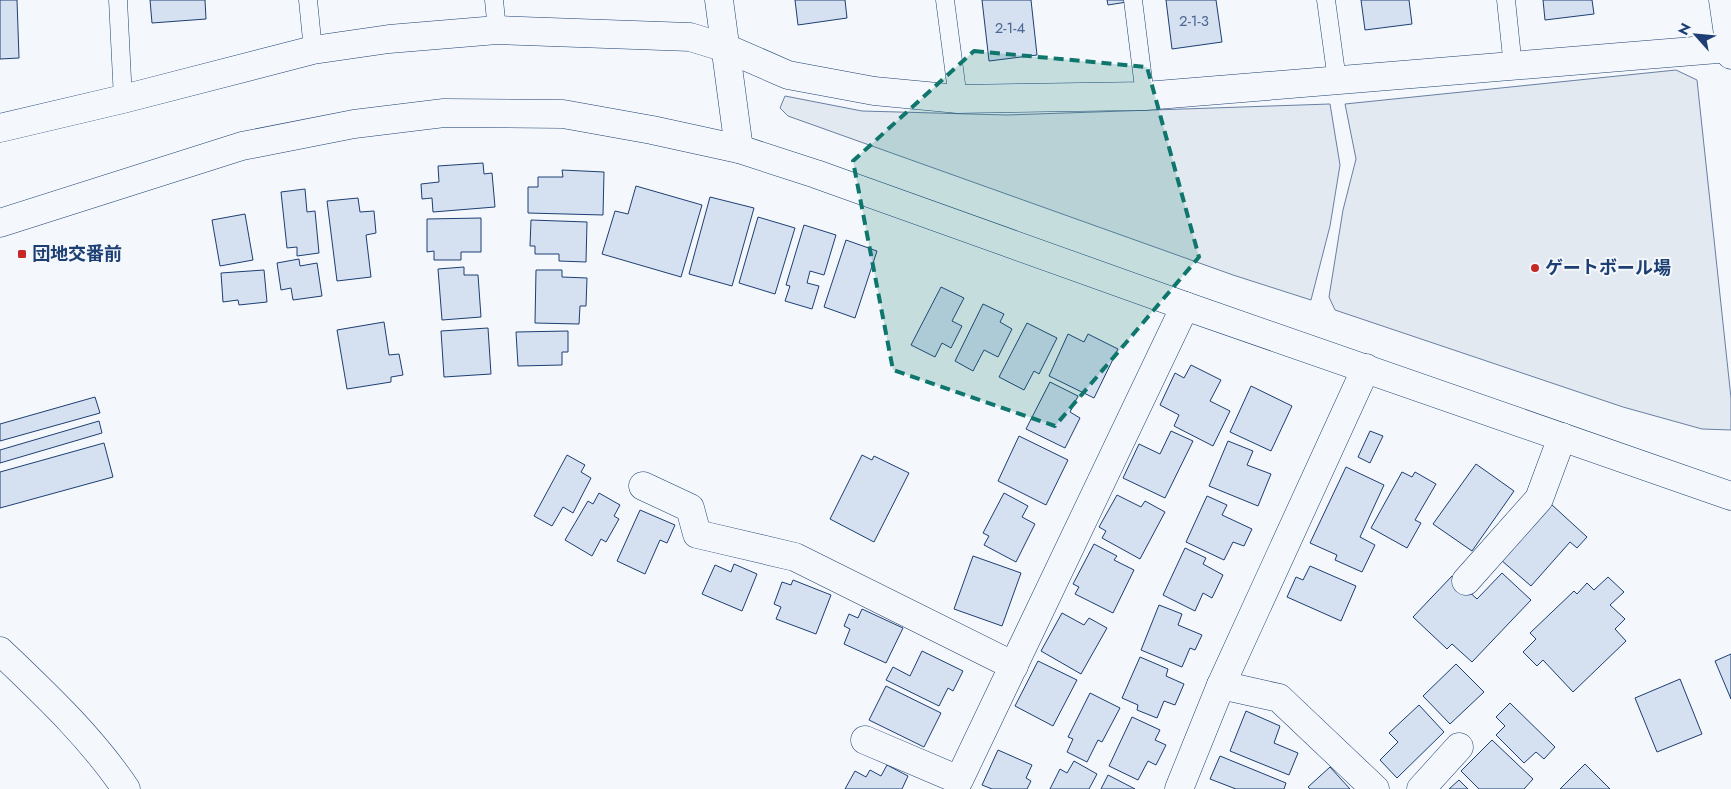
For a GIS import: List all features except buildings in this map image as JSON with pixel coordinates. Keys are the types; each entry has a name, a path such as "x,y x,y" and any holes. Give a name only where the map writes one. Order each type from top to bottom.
{"street":[{"path":"719,0 739,149"},
{"path":"0,128 123,99 313,50 389,39 497,30 690,37 726,48 788,75 874,91 958,99 1145,96 1731,51 1723,0"},
{"path":"0,223 242,146 354,124 444,114 563,114 652,130 739,149 816,174 1185,306 1731,496"},
{"path":"865,740 959,780 1185,306"},
{"path":"1179,789 1221,685 1366,368"},
{"path":"1466,581 1539,499 1562,437"},
{"path":"643,486 690,508 697,534 795,557 1014,666"},
{"path":"0,650 97,748 126,789"},
{"path":"1221,685 1279,698 1375,789"},
{"path":"1421,789 1459,746"}],"lane":[{"path":"118,0 123,99"},
{"path":"308,0 313,50"},
{"path":"494,0 497,30"},
{"path":"945,0 958,99"},
{"path":"1133,0 1145,96"},
{"path":"1326,0 1336,80"},
{"path":"1506,0 1514,67"}],"highlighted area":[{"path":"974,51 1147,67 1199,257 1055,426 893,370 853,161"}],"shaded area":[{"path":"1676,70 1697,80 1731,398 1731,430 1702,429 1623,407 1335,310 1329,297 1343,210 1356,159 1345,104"},
{"path":"785,96 862,111 1007,115 1330,104 1340,165 1330,226 1311,300 1233,275 788,116 780,108"}],"place":[{"name":"団地交番前","path":"22,254"},
{"name":"ゲートボール場","path":"1535,268"}]}
